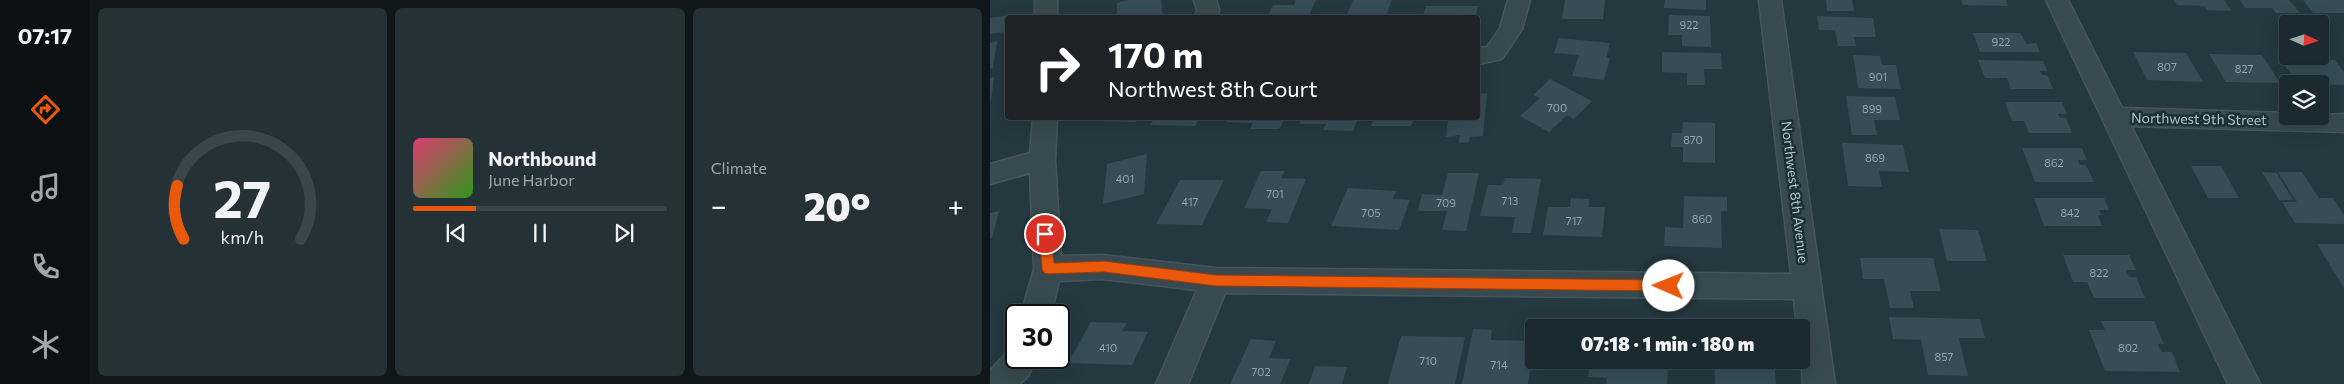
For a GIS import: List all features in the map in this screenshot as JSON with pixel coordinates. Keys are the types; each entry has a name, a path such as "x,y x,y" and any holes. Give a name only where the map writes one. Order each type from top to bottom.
{"street":[{"path":"1046,0 1046,15"},
{"path":"1205,0 1208,10 1207,15"},
{"path":"1485,55 1511,29 1519,0"},
{"name":"Northwest 8th Avenue","path":"1770,0 1819,384"},
{"path":"2057,0 2244,384"},
{"name":"Northwest 9th Street","path":"2113,117 2336,122"},
{"path":"1039,304 1048,269 1042,160 1045,120"},
{"path":"2336,122 2344,143"},
{"path":"990,174 1042,160"},
{"path":"1048,269 1104,267 1216,280 1807,287"},
{"path":"1172,384 1216,280"},
{"path":"999,384 1014,369"}],"building":[{"path":"1128,0 1161,0 1163,15 1117,15 1117,3"},
{"path":"1296,0 1316,0 1309,15 1268,15 1273,5 1294,5"},
{"path":"1353,0 1392,0 1386,15 1346,15"},
{"path":"1565,0 1605,0 1603,19 1562,19"},
{"path":"1665,0 1706,0 1706,10 1664,8"},
{"path":"1826,0 1852,0 1854,11 1827,11"},
{"path":"1961,0 2006,0 2008,6 1963,5"},
{"path":"2174,0 2224,0 2231,11 2207,10 2204,6 2177,5"},
{"path":"2240,0 2289,0 2300,13 2276,13 2272,8 2245,8"},
{"path":"2303,0 2344,0 2344,13 2313,13"},
{"path":"1426,6 1478,6 1476,15 1423,15"},
{"path":"1669,15 1710,16 1711,47 1682,46 1682,35 1668,35"},
{"path":"1005,16 1005,32 990,34 990,18"},
{"path":"1817,16 1873,18 1876,37 1854,37 1856,46 1838,46 1835,30 1819,30"},
{"path":"1973,33 2020,33 2027,44 2036,43 2040,52 1980,52"},
{"path":"1559,38 1610,43 1606,58 1610,58 1604,80 1572,76 1579,55 1554,53"},
{"path":"997,41 993,68 990,69 990,43"},
{"path":"1662,52 1721,53 1722,69 1704,69 1705,85 1687,85 1687,73 1662,72"},
{"path":"2133,52 2186,53 2203,82 2147,80"},
{"path":"2209,54 2262,55 2279,83 2226,82"},
{"path":"1853,55 1880,56 1882,65 1896,65 1901,89 1858,88"},
{"path":"1978,60 2043,61 2047,71 2040,71 2042,75 2047,75 2053,89 2011,89 2007,78 1985,78"},
{"path":"2329,60 2335,60 2344,72 2344,85 2329,85 2329,75 2292,75 2285,65 2329,65"},
{"path":"994,77 991,101 990,101 990,78"},
{"path":"1550,79 1592,101 1574,119 1567,115 1549,132 1520,116 1540,98 1533,95"},
{"path":"1487,93 1483,136 1470,137 1469,142 1459,143 1460,135 1446,137 1448,120 1480,120 1480,94"},
{"path":"1846,96 1895,97 1900,120 1874,120 1877,135 1852,135"},
{"path":"2005,102 2062,102 2067,114 2058,114 2060,118 2066,118 2072,133 2029,133 2024,121 2012,121"},
{"path":"1096,120 1137,120 1136,122"},
{"path":"1154,120 1199,120 1195,126 1150,125"},
{"path":"1228,120 1284,120 1279,129 1250,129 1253,123 1226,122"},
{"path":"1301,120 1357,120 1353,131 1323,130 1326,124 1299,124"},
{"path":"1373,120 1413,120 1411,126 1371,126"},
{"path":"1683,122 1715,123 1715,163 1683,162 1683,147 1671,147 1672,133 1682,133"},
{"path":"1842,143 1903,145 1909,172 1879,171 1882,187 1848,186"},
{"path":"2022,148 2082,148 2087,160 2078,160 2080,165 2086,165 2094,182 2035,182"},
{"path":"1147,154 1144,194 1103,204 1107,164"},
{"path":"2191,166 2221,166 2239,198 2208,198"},
{"path":"1261,171 1285,171 1281,178 1306,179 1288,223 1266,222 1272,209 1244,208"},
{"path":"2262,172 2277,173 2293,200 2279,200"},
{"path":"2278,172 2302,172 2319,198 2333,198 2344,215 2344,224 2295,223 2282,202 2297,202"},
{"path":"1448,173 1479,173 1466,231 1442,230 1447,211 1418,211 1422,194 1442,195"},
{"path":"1505,178 1541,179 1531,233 1512,233 1515,217 1480,216 1488,185 1503,185"},
{"path":"1180,180 1224,180 1202,225 1156,224"},
{"path":"1348,188 1396,191 1393,199 1410,200 1399,230 1331,226"},
{"path":"1684,196 1727,197 1727,211 1721,211 1722,248 1664,246 1665,227 1683,228"},
{"path":"1571,198 1589,199 1589,207 1605,207 1602,237 1543,235 1548,207 1570,207"},
{"path":"2034,198 2104,198 2109,210 2099,210 2101,215 2098,215 2102,226 2044,226"},
{"path":"999,211 992,238 990,238 990,213"},
{"path":"1939,229 1978,230 1987,261 1947,261"},
{"path":"2317,244 2344,244 2344,288"},
{"path":"2063,255 2129,255 2136,270 2126,270 2129,277 2136,277 2145,298 2094,298 2087,282 2073,282"},
{"path":"1860,258 1933,258 1941,291 1910,291 1914,308 1890,308 1884,279 1863,279"},
{"path":"1889,317 1980,319 1985,338 1959,338 1968,376 1928,375 1921,340 1893,339"},
{"path":"2101,321 2154,321 2164,344 2158,344 2161,352 2172,352 2180,372 2105,371 2089,330 2105,330"},
{"path":"1091,322 1127,323 1122,331 1148,332 1132,365 1070,363 1070,359"},
{"path":"1473,329 1492,330 1491,340 1525,341 1525,369 1530,369 1528,384 1462,384"},
{"path":"1401,336 1465,337 1455,384 1388,384"},
{"path":"1251,339 1276,341 1269,358 1291,359 1280,384 1230,384"},
{"path":"1315,366 1347,367 1342,384 1309,384"},
{"path":"1589,369 1668,369 1667,384 1606,384 1607,378 1588,377"},
{"path":"1714,369 1775,369 1776,384 1715,384"}],"route":[{"path":"1045,234 1048,269 1104,267 1216,280 1669,286"}]}
